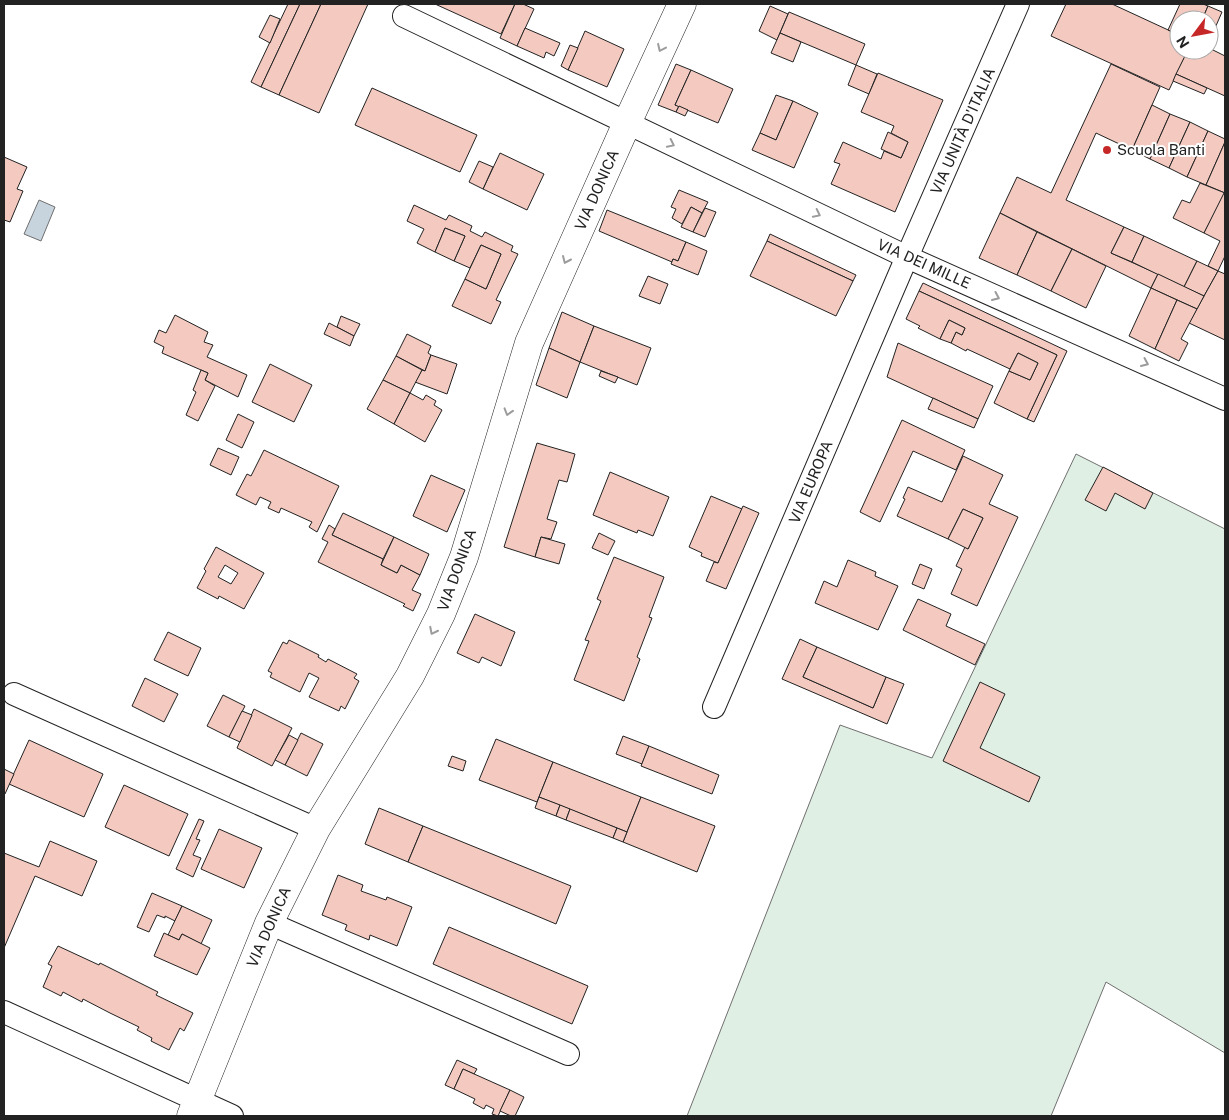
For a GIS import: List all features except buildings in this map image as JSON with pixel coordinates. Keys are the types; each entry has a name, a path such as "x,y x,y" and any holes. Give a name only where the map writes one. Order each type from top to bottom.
{"street":[{"name":"VIA DONICA","path":"194,1109 268,923 316,829 410,676 442,614 464,556 529,343 682,4"},
{"name":"VIA UNITÀ D'ITALIA","path":"907,257 1018,4"},
{"name":"VIA DEI MILLE","path":"404,16 907,257 1225,399"},
{"name":"VIA EUROPA","path":"714,707 907,257"},
{"path":"14,694 316,829"},
{"path":"268,923 568,1054"},
{"path":"4,1012 194,1109 232,1116"}],"green space":[{"path":"1076,454 1225,529 1225,1053 1106,982 1051,1116 687,1116 840,725 932,758"}],"shaded area":[{"path":"39,200 55,207 41,241 24,234"}],"place":[{"name":"Scuola Banti","path":"1107,150"}]}
